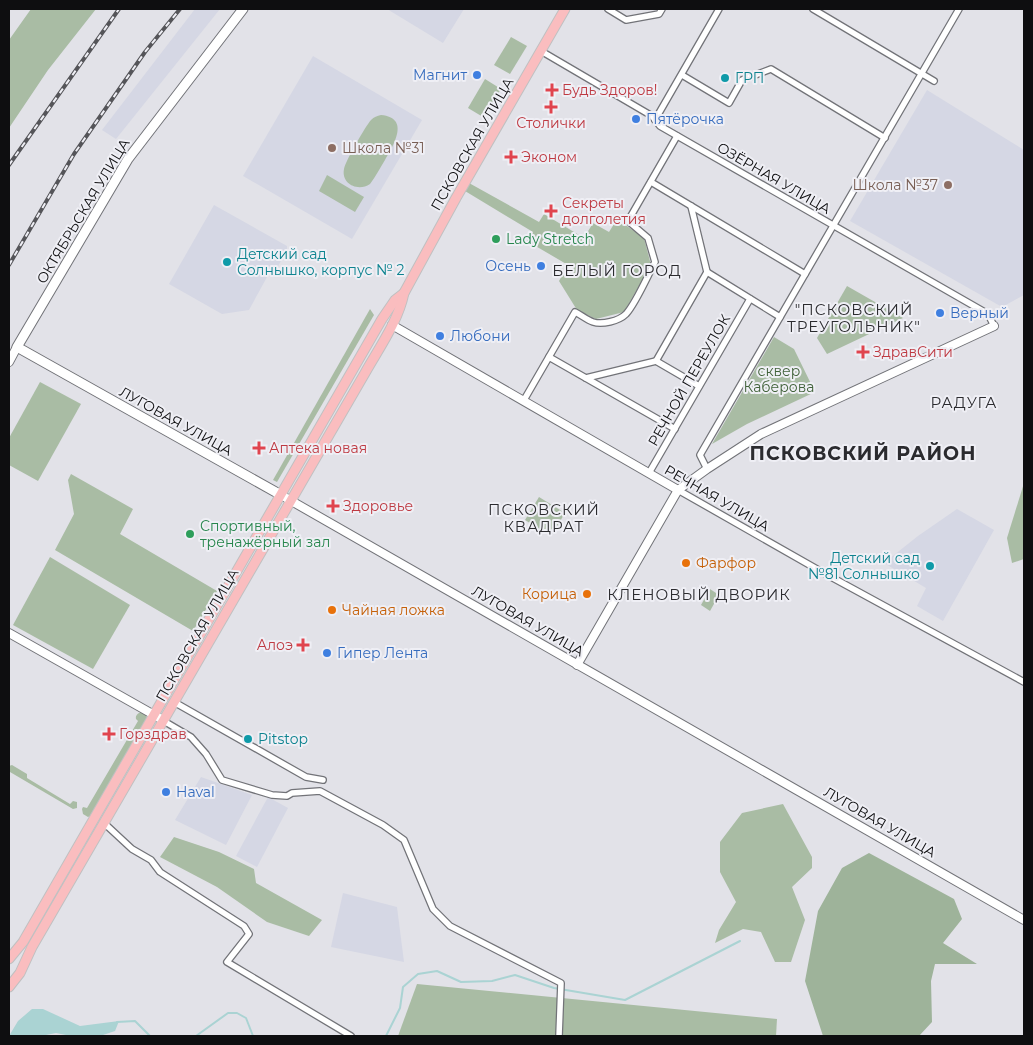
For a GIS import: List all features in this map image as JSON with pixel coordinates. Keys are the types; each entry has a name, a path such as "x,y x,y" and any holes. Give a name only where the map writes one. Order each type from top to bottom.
{"main road":[{"name":"ОКТЯБРЬСКАЯ УЛИЦА","path":"17,347 128,159 243,9"},
{"name":"ПСКОВСКАЯ УЛИЦА","path":"9,987 20,973 29,952 365,373 396,327 404,293 456,198 565,9"},
{"name":"ПСКОВСКАЯ УЛИЦА","path":"9,959 23,942 386,313 395,300 404,293"},
{"name":"ЛУГОВАЯ УЛИЦА","path":"17,347 281,495"},
{"path":"355,367 360,375 365,373"},
{"path":"9,977 14,978 20,973"}],"street":[{"path":"608,9 626,20 659,14 662,9"},
{"path":"655,120 720,9"},
{"path":"814,9 934,81"},
{"path":"707,469 700,455 959,9"},
{"name":"ОЗЁРНАЯ УЛИЦА","path":"541,51 652,116 660,126 988,314 994,326"},
{"path":"682,75 729,103 742,80 771,69 885,138"},
{"path":"524,400 575,312 594,323 610,322 626,314 639,292 656,262 648,238 628,222 677,136"},
{"path":"651,182 806,274"},
{"path":"691,206 708,272 780,316"},
{"path":"656,361 708,272"},
{"name":"РЕЧНОЙ ПЕРЕУЛОК","path":"649,473 750,299"},
{"path":"577,665 678,490 761,434 994,326"},
{"name":"РЕЧНАЯ УЛИЦА","path":"396,327 822,572 1024,682"},
{"name":"ОКТЯБРЬСКАЯ УЛИЦА","path":"9,362 17,347"},
{"path":"549,357 675,429"},
{"path":"586,378 656,361 700,386"},
{"name":"ЛУГОВАЯ УЛИЦА","path":"281,495 1024,920"},
{"path":"9,633 191,737 206,754 222,780 272,795 287,796 292,793 320,791 383,825 404,840 432,909 450,926 561,983 560,1036"},
{"path":"174,702 306,777 323,780"},
{"path":"104,823 132,849 151,860 160,872 244,926 250,934 227,962 351,1036"}],"shaded area":[{"path":"195,9 220,9 116,139 102,130"},
{"path":"387,9 464,9 443,43"},
{"name":"Школа №31","path":"313,56 422,120 352,239 243,176"},
{"name":"Школа №37","path":"927,90 1024,150 1024,295 1002,307 850,221"},
{"path":"214,205 287,246 287,250 276,270 272,268 249,310 222,314 169,284"},
{"path":"957,509 994,530 943,621 917,606 926,588 884,563"},
{"path":"201,777 252,795 226,845 175,820"},
{"path":"268,797 288,808 257,867 236,856"},
{"path":"343,893 397,907 404,962 331,947"}],"green space":[{"path":"31,9 96,9 48,70 9,128 9,40"},
{"path":"511,37 527,46 510,74 494,65"},
{"path":"485,79 501,89 483,117 468,108"},
{"path":"381,115 390,117 395,121 398,127 395,140 370,184 356,187 345,179 345,165 368,124 373,118"},
{"path":"327,175 364,197 355,212 319,191"},
{"path":"469,183 539,222 544,214 584,238 593,223 609,232 614,224 624,224 644,238 651,265 624,312 596,319 577,310 559,281 568,265 527,241 533,232 465,191"},
{"path":"847,286 903,318 827,354 817,338"},
{"path":"370,309 374,315 277,482 273,480"},
{"name":"сквер Каберова","path":"774,337 794,349 815,392 747,424 712,444"},
{"path":"40,382 81,404 38,481 9,465 9,438"},
{"path":"71,474 133,509 120,534 217,591 193,631 55,550 74,514 68,480"},
{"path":"1024,483 1024,559 1012,563 1007,538"},
{"path":"539,497 565,513 551,536 525,520"},
{"path":"50,557 130,605 93,669 13,625"},
{"path":"710,589 719,595 710,611 701,605"},
{"path":"143,712 147,719 88,817 83,814 83,807 87,808 138,721 136,719 137,715"},
{"path":"12,765 27,774 27,778 70,804 73,801 77,802 77,808 73,809 10,772 9,766"},
{"path":"783,804 812,857 812,868 792,887 805,920 791,962 775,962 761,932 743,929 715,943 719,930 736,902 720,872 720,842 742,813"},
{"path":"174,837 219,852 254,869 256,883 322,920 309,936 267,922 217,887 160,857"},
{"path":"869,853 954,899 962,919 943,943 977,964 935,964 931,981 932,1022 919,1036 823,1036 805,981 818,911 842,868"},
{"path":"417,984 777,1019 776,1036 398,1036"}],"water":[{"path":"32,1009 43,1009 80,1026 119,1021 115,1031 100,1036 71,1036 56,1033 41,1036 9,1036 18,1021"}],"waterway":[{"path":"386,1036 400,1008 403,987 418,974 437,971 461,982 492,981 515,975 554,988 625,1000 740,941"},
{"path":"196,1036 228,1013 237,1013 246,1018 253,1036"},
{"path":"117,1022 135,1021 150,1036"}],"railway":[{"path":"9,165 119,9"},
{"path":"9,265 74,154 145,52 180,9"}],"place":[{"name":"Магнит","path":"477,75"},
{"name":"ГРП","path":"725,78"},
{"name":"Будь Здоров!","path":"552,90"},
{"name":"Столички","path":"551,107"},
{"name":"Пятёрочка","path":"636,119"},
{"name":"Школа №31","path":"332,148"},
{"name":"Эконом","path":"511,157"},
{"name":"Школа №37","path":"948,185"},
{"name":"Секреты долголетия","path":"551,211"},
{"name":"Lady Stretch","path":"496,239"},
{"name":"Детский сад Солнышко, корпус № 2","path":"227,262"},
{"name":"Осень","path":"541,266"},
{"name":"Верный","path":"940,313"},
{"name":"Любони","path":"440,336"},
{"name":"ЗдравСити","path":"863,352"},
{"name":"Аптека новая","path":"259,448"},
{"name":"Здоровье","path":"333,506"},
{"name":"Спортивный, тренажёрный зал","path":"190,534"},
{"name":"Фарфор","path":"686,563"},
{"name":"Детский сад №81 Солнышко","path":"930,566"},
{"name":"Корица","path":"587,594"},
{"name":"Чайная ложка","path":"332,610"},
{"name":"Алоэ","path":"303,645"},
{"name":"Гипер Лента","path":"327,653"},
{"name":"Горздрав","path":"109,734"},
{"name":"Pitstop","path":"248,739"},
{"name":"Haval","path":"166,792"}],"district":[{"name":"БЕЛЫЙ ГОРОД","path":"617,270"},
{"name":"\"ПСКОВСКИЙ ТРЕУГОЛЬНИК\"","path":"854,318"},
{"name":"РАДУГА","path":"964,402"},
{"name":"ПСКОВСКИЙ РАЙОН","path":"863,453"},
{"name":"ПСКОВСКИЙ КВАДРАТ","path":"544,518"},
{"name":"КЛЕНОВЫЙ ДВОРИК","path":"699,594"}]}
